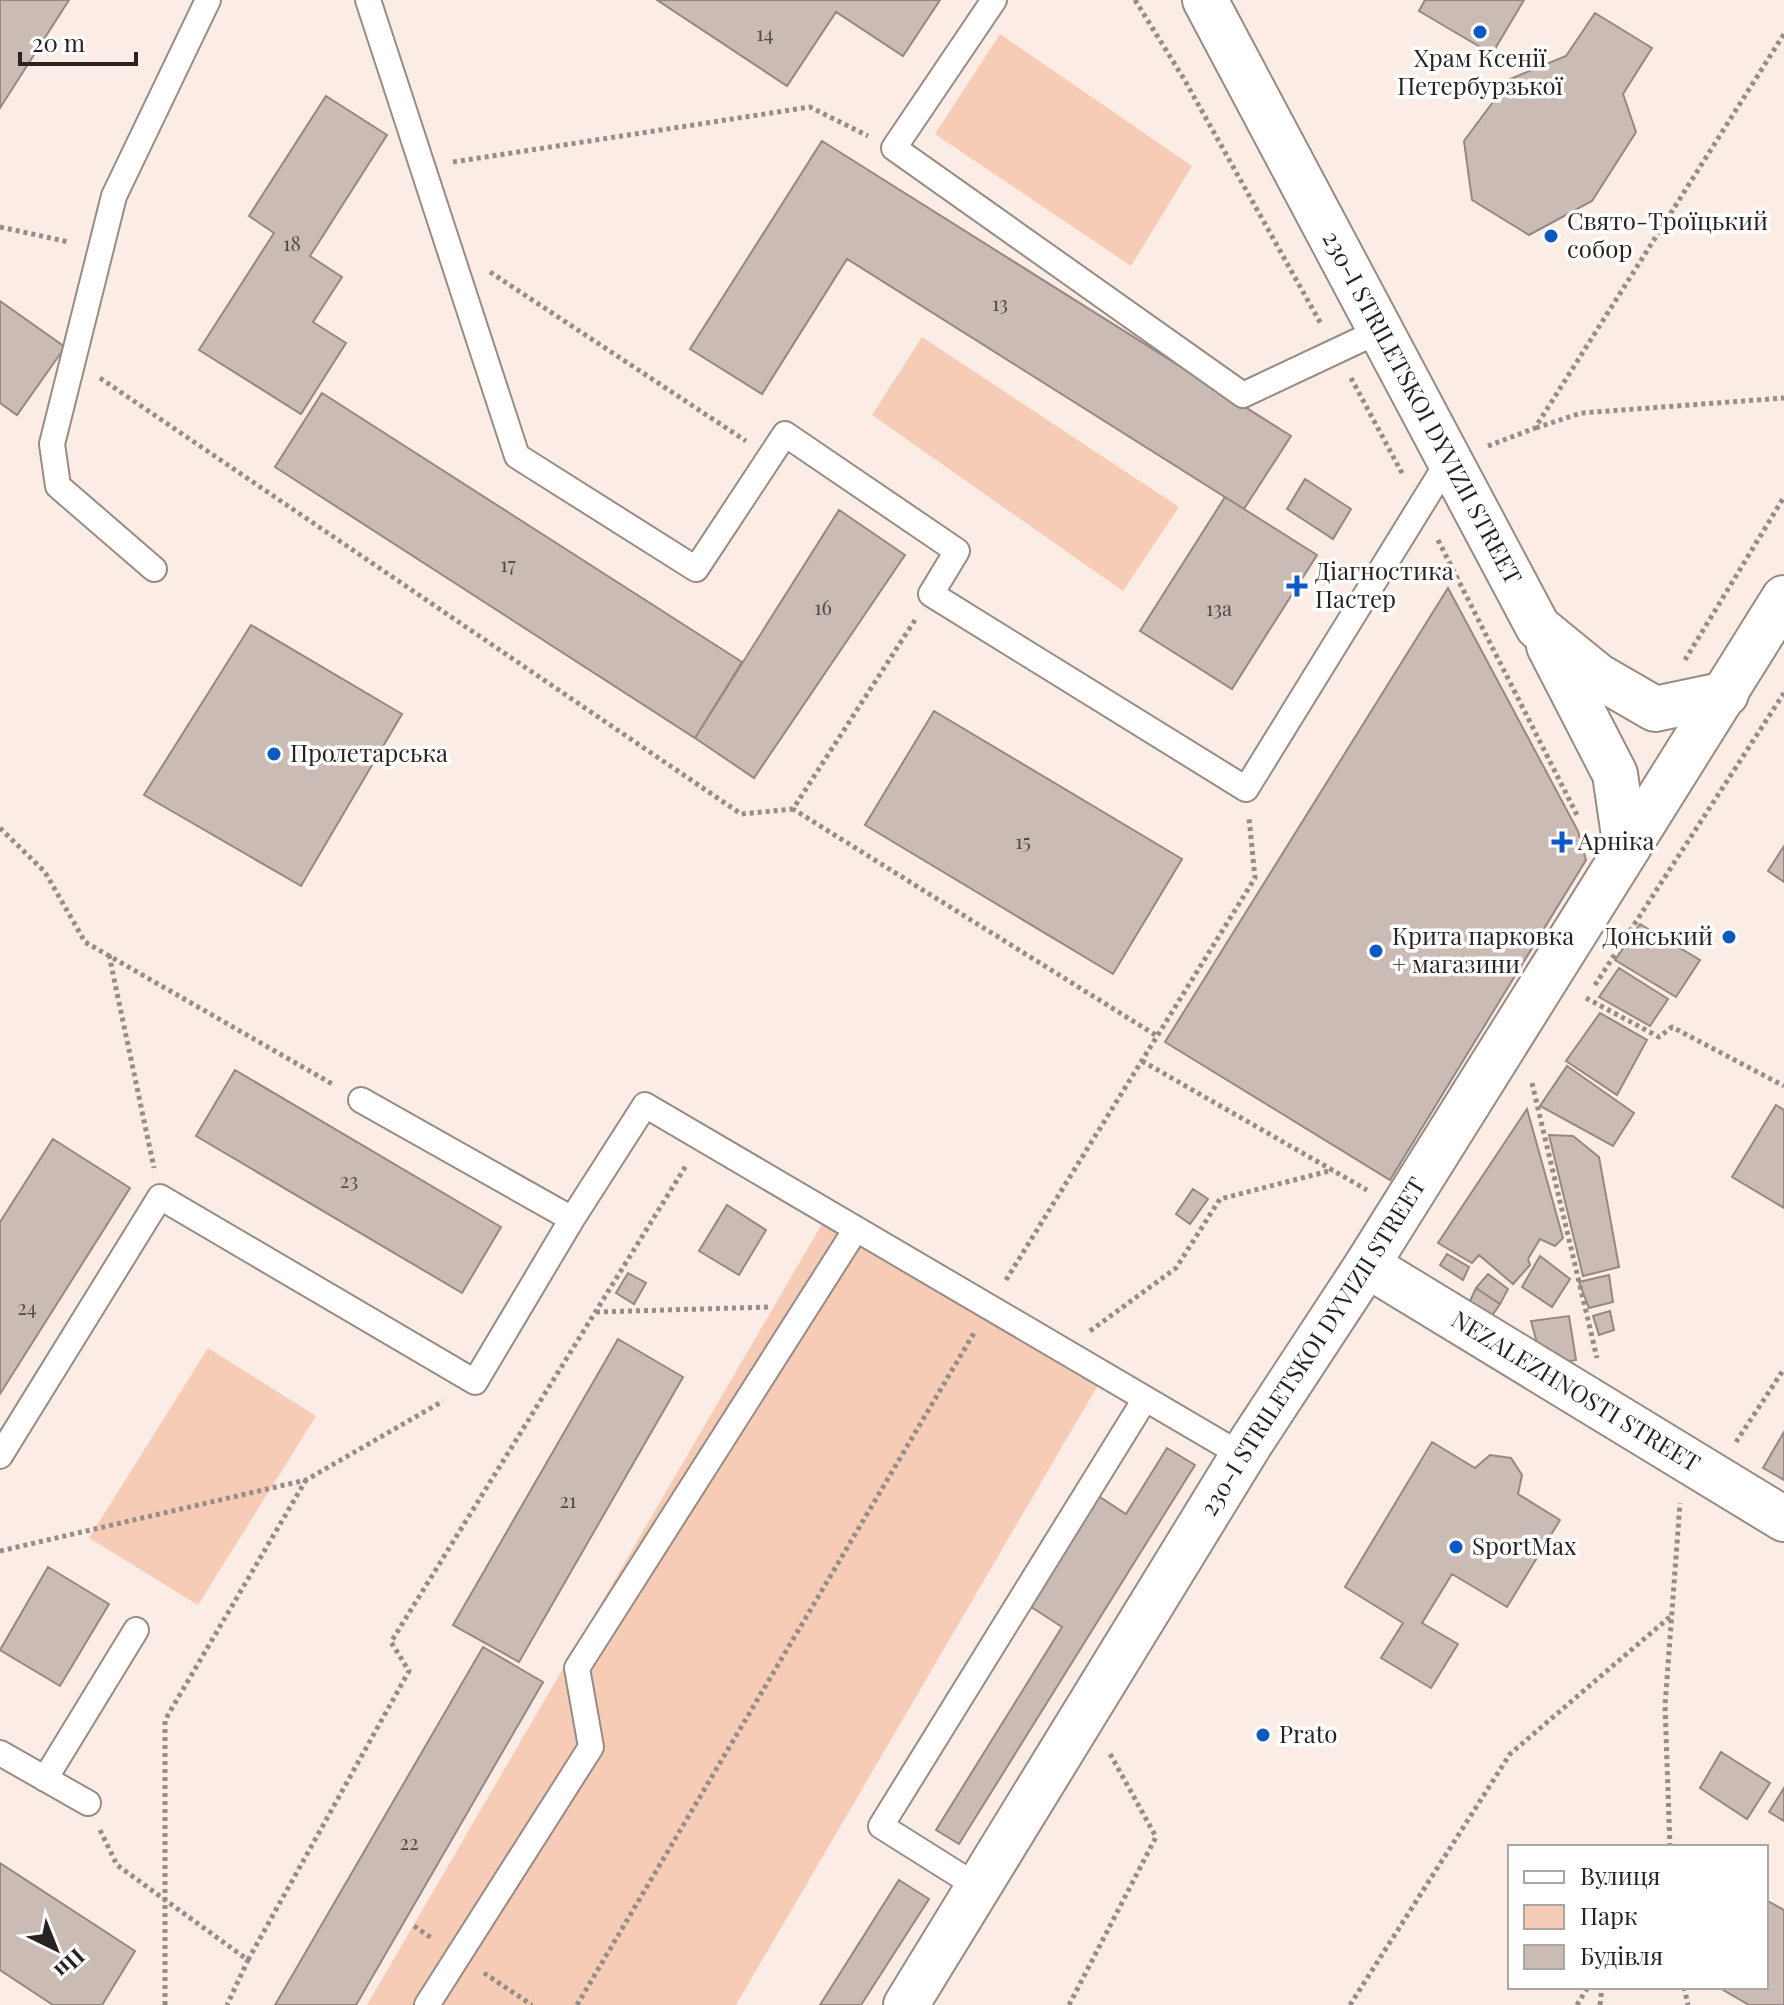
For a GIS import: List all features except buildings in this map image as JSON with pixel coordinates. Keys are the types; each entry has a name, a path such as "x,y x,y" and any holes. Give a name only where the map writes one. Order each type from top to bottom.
{"street":[{"name":"230-I STRILETSKOI DYVIZII STREET","path":"1205,0 1538,627 1598,676 1655,709 1726,694"},
{"name":"230-I STRILETSKOI DYVIZII STREET","path":"906,2005 1243,1456 1402,1210 1784,598"},
{"path":"1538,627 1615,774 1626,849"},
{"name":"NEZALEZHNOSTI STREET","path":"1367,1265 1784,1519"}],"lane":[{"path":"154,569 58,486 52,444 114,196 208,0"},
{"path":"368,0 517,456 696,569 785,434 957,551 931,594 1246,789 1449,460"},
{"path":"994,0 894,148 1243,395 1381,330"},
{"path":"361,1100 572,1219"},
{"path":"0,1456 160,1197 475,1382 572,1219 645,1105 1243,1456"},
{"path":"427,2005 591,1747 577,1668 856,1229"},
{"path":"978,1887 881,1826 1145,1399"},
{"path":"45,1779 136,1630"},
{"path":"0,1753 88,1803"}],"path":[{"path":"1135,0 1184,79 1336,352 1420,507 1579,819"},
{"path":"1535,428 1784,34"},
{"path":"423,166 810,107 894,148"},
{"path":"0,227 101,249"},
{"path":"448,245 770,457"},
{"path":"73,360 741,814 793,809 1157,1036"},
{"path":"1449,460 1581,413 1784,398"},
{"path":"1680,668 1784,497"},
{"path":"793,809 931,594"},
{"path":"577,2005 990,1307 1255,878 1246,789"},
{"path":"0,828 45,872 85,942 361,1100"},
{"path":"109,955 160,1197"},
{"path":"1586,998 1659,1037 1672,1027 1784,1086"},
{"path":"1142,1061 1402,1210"},
{"path":"1532,1083 1611,1414"},
{"path":"227,2005 248,1960 409,1671 391,1642 702,1138"},
{"path":"1063,1350 1176,1268 1220,1199 1333,1170"},
{"path":"595,1312 807,1306"},
{"path":"1670,1845 1665,1706 1672,1615 1698,1467 1784,1369"},
{"path":"0,1551 306,1480 475,1382"},
{"path":"165,2005 165,1720 306,1480"},
{"path":"1350,2005 1510,1754 1672,1615"},
{"path":"1069,2005 1156,1837 1086,1711"},
{"path":"88,1803 117,1865 248,1960"}],"green space":[{"path":"1000,34 1192,166 1131,266 935,134"},
{"path":"922,337 1179,507 1123,591 872,415"},
{"path":"822,1224 1098,1385 736,2005 367,2005"},
{"path":"208,1348 316,1416 198,1605 89,1538"}],"place":[{"name":"Храм Ксенії Петербурзької","path":"1480,32"},
{"name":"Свято-Троїцький собор","path":"1551,236"},
{"name":"Діагностика Пастер","path":"1297,586"},
{"name":"Пролетарська","path":"274,754"},
{"name":"Арніка","path":"1562,842"},
{"name":"Донський","path":"1729,937"},
{"name":"Крита парковка + магазини","path":"1376,951"},
{"name":"SportMax","path":"1456,1547"},
{"name":"Prato","path":"1263,1735"}]}
